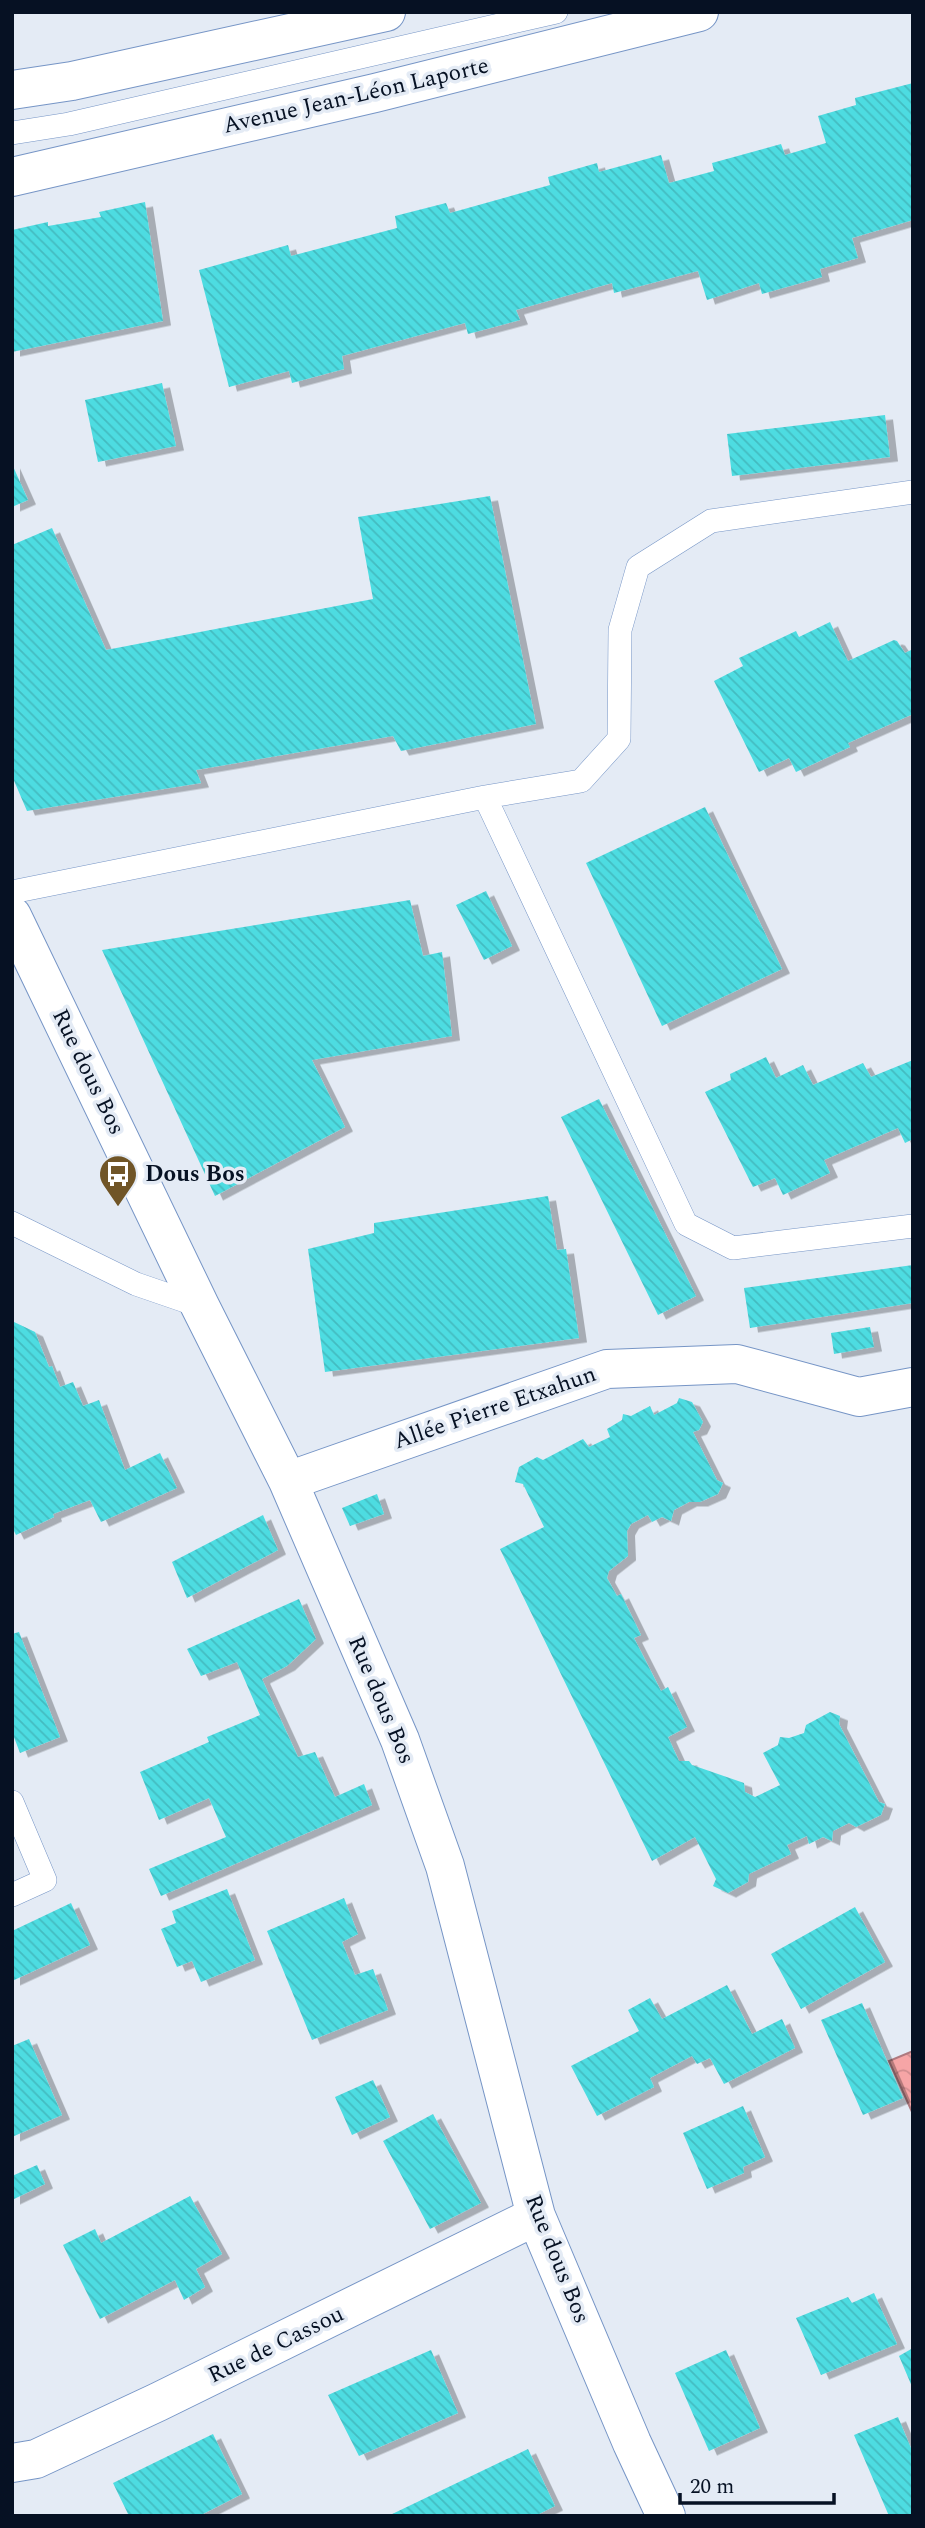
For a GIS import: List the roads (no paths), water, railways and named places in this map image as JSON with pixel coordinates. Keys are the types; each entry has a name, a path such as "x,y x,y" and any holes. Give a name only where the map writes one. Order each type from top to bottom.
{"street":[{"path":"12,90 72,81 386,12"},
{"name":"Avenue Jean-Léon Laporte","path":"12,177 375,93 699,12"},
{"name":"Rue dous Bos","path":"12,916 200,1306 288,1481 400,1740 444,1866 536,2216 632,2443 666,2516"},
{"name":"Allée Pierre Etxahun","path":"288,1481 607,1369 737,1364 859,1397 913,1387"},
{"name":"Rue de Cassou","path":"12,2463 36,2459 158,2402 536,2216"}],"lane":[{"name":"Avenue Jean-Léon Laporte","path":"12,133 83,121 556,12"},
{"path":"12,892 485,797 581,781 619,739 620,630 638,567 711,521 913,492"},
{"path":"485,797 686,1224 733,1248 913,1226"},
{"path":"12,1223 136,1284 200,1306"},
{"path":"12,1802 45,1880 12,1895"}],"water":[{"path":"913,2051 913,2114 889,2061"}],"place":[{"name":"Dous Bos","path":"118,1208"}]}
